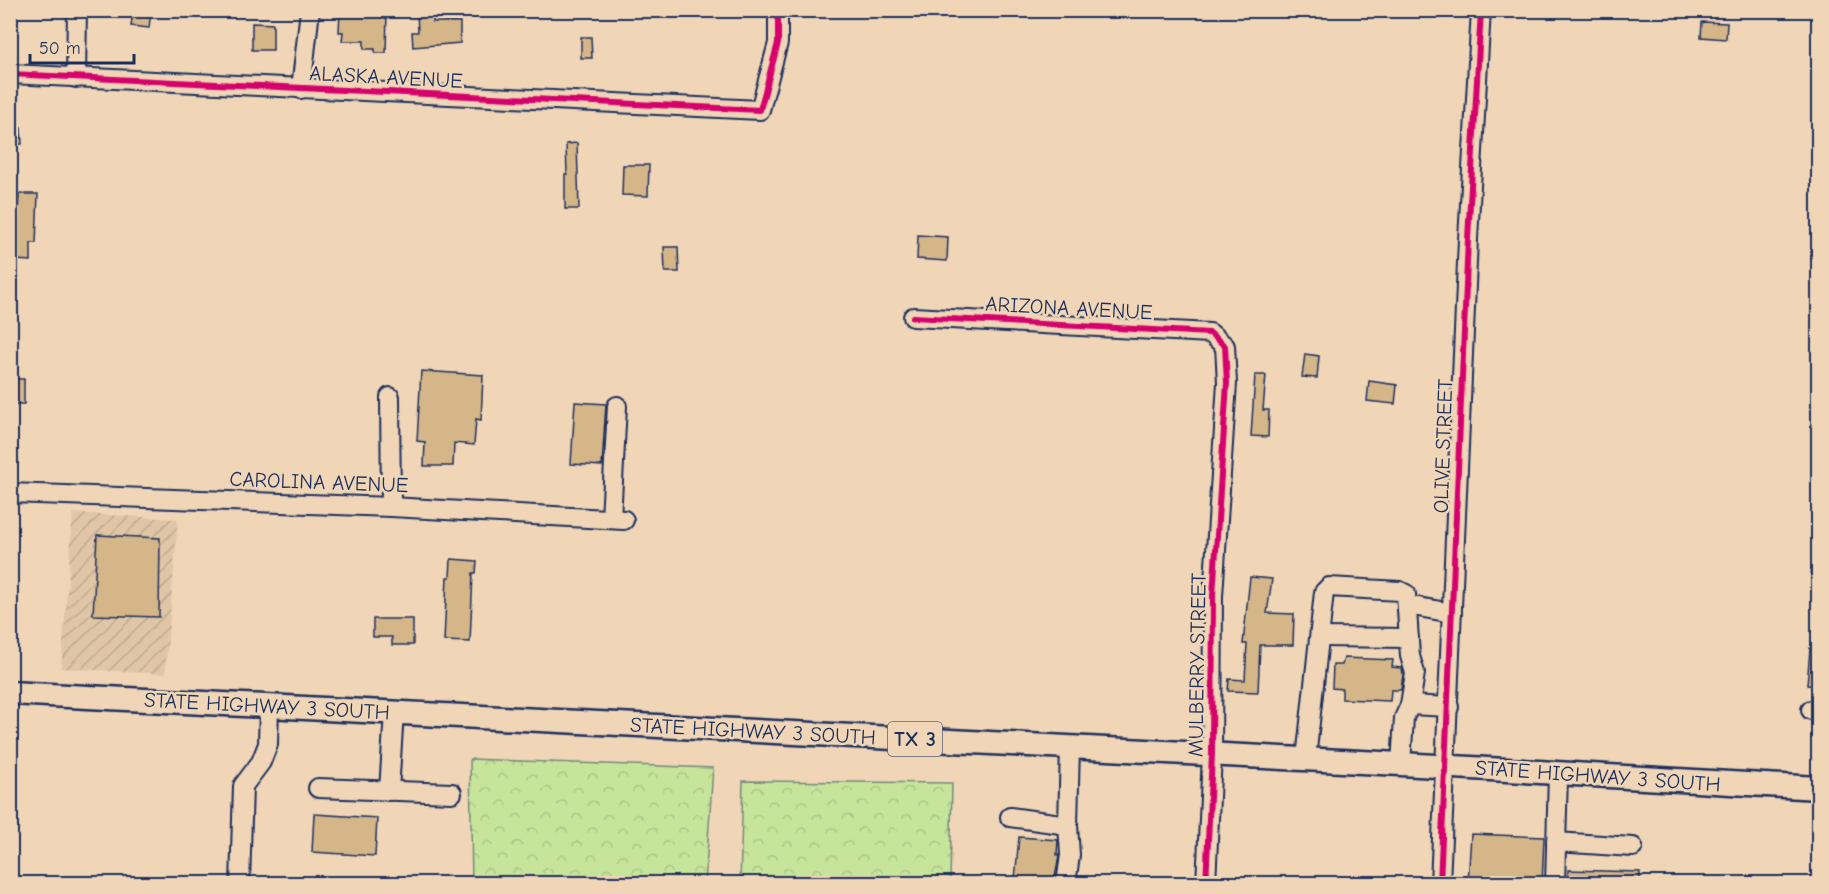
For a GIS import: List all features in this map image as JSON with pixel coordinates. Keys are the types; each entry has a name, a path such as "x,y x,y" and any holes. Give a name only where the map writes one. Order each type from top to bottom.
{"main road":[{"name":"STATE HIGHWAY 3 SOUTH","path":"10,693 1212,754 1818,788"}],"street":[{"path":"76,78 77,10"},
{"path":"301,89 310,10"},
{"name":"ALASKA AVENUE","path":"10,74 760,110 778,43 778,10"},
{"name":"OLIVE STREET","path":"1440,884 1468,239 1481,10"},
{"name":"ARIZONA AVENUE","path":"913,317 1210,333 1221,342"},
{"name":"MULBERRY STREET","path":"1206,884 1212,754 1213,596 1227,383 1225,346 1221,342"},
{"path":"390,397 390,507"},
{"name":"CAROLINA AVENUE","path":"10,493 390,507 618,520 617,406"},
{"path":"1306,759 1324,592 1329,586 1400,591 1406,594 1410,656 1415,673 1410,705 1404,718 1401,764"},
{"path":"1407,605 1452,613"},
{"path":"1320,637 1409,638"},
{"path":"1410,705 1449,707"},
{"path":"240,884 243,786 261,762 268,744 269,706"},
{"path":"389,791 394,712"},
{"path":"1066,884 1070,855 1068,825 1070,747"},
{"path":"1555,884 1558,774"},
{"path":"318,789 453,793"},
{"path":"1010,817 1068,825"},
{"path":"1556,842 1633,846"}],"shaded area":[{"path":"73,513 178,519 165,674 61,668"}],"green space":[{"path":"470,759 713,768 705,883 472,883"},
{"path":"743,781 952,783 950,883 740,883"}],"building":[{"path":"133,10 151,10 149,28 131,26"},
{"path":"340,11 387,12 386,53 375,53 375,49 364,49 364,41 342,41 343,32 339,32"},
{"path":"433,11 433,22 460,22 460,43 413,47 412,32 418,32 417,12"},
{"path":"1702,22 1727,23 1726,39 1701,37"},
{"path":"252,23 273,24 273,50 252,50"},
{"path":"581,37 591,37 592,58 581,58"},
{"path":"10,128 21,128 22,144 10,144"},
{"path":"577,143 579,209 565,209 566,144"},
{"path":"623,165 649,165 648,196 622,195"},
{"path":"19,194 38,194 36,243 31,243 31,261 15,260 16,235 10,235 10,210 18,210"},
{"path":"918,235 948,237 947,261 917,259"},
{"path":"664,247 678,247 679,272 665,272"},
{"path":"1305,354 1319,356 1317,378 1302,377"},
{"path":"421,371 483,375 481,420 476,419 474,445 454,443 453,466 424,466 425,442 417,441"},
{"path":"1255,375 1266,375 1263,410 1269,410 1268,437 1251,436"},
{"path":"10,379 24,379 24,404 10,404"},
{"path":"1369,381 1397,385 1395,404 1367,401"},
{"path":"575,402 606,404 602,466 571,464"},
{"path":"97,535 160,538 159,617 93,615"},
{"path":"451,559 477,561 476,573 473,573 470,642 444,641 447,577 450,577"},
{"path":"1250,577 1272,579 1267,613 1294,614 1293,645 1260,645 1258,692 1228,691 1229,679 1245,680 1247,644 1243,644"},
{"path":"373,619 413,619 413,645 392,645 392,637 373,637"},
{"path":"1810,648 1818,648 1818,686 1807,685"},
{"path":"1344,658 1393,660 1392,667 1402,668 1401,690 1391,690 1390,701 1342,699 1342,689 1332,688 1333,665 1342,665"},
{"path":"314,814 377,818 375,856 312,852"},
{"path":"1471,834 1544,837 1542,884 1468,884"},
{"path":"1019,837 1058,840 1057,855 1059,855 1054,883 1015,879"},
{"path":"1568,870 1640,872 1640,884 1568,884"}],"cycle path":[{"path":"10,74 760,110 778,43 778,10"},
{"path":"1440,884 1468,239 1481,10"},
{"path":"913,317 1210,333 1225,346 1227,383 1213,596 1212,754 1206,884"}]}
